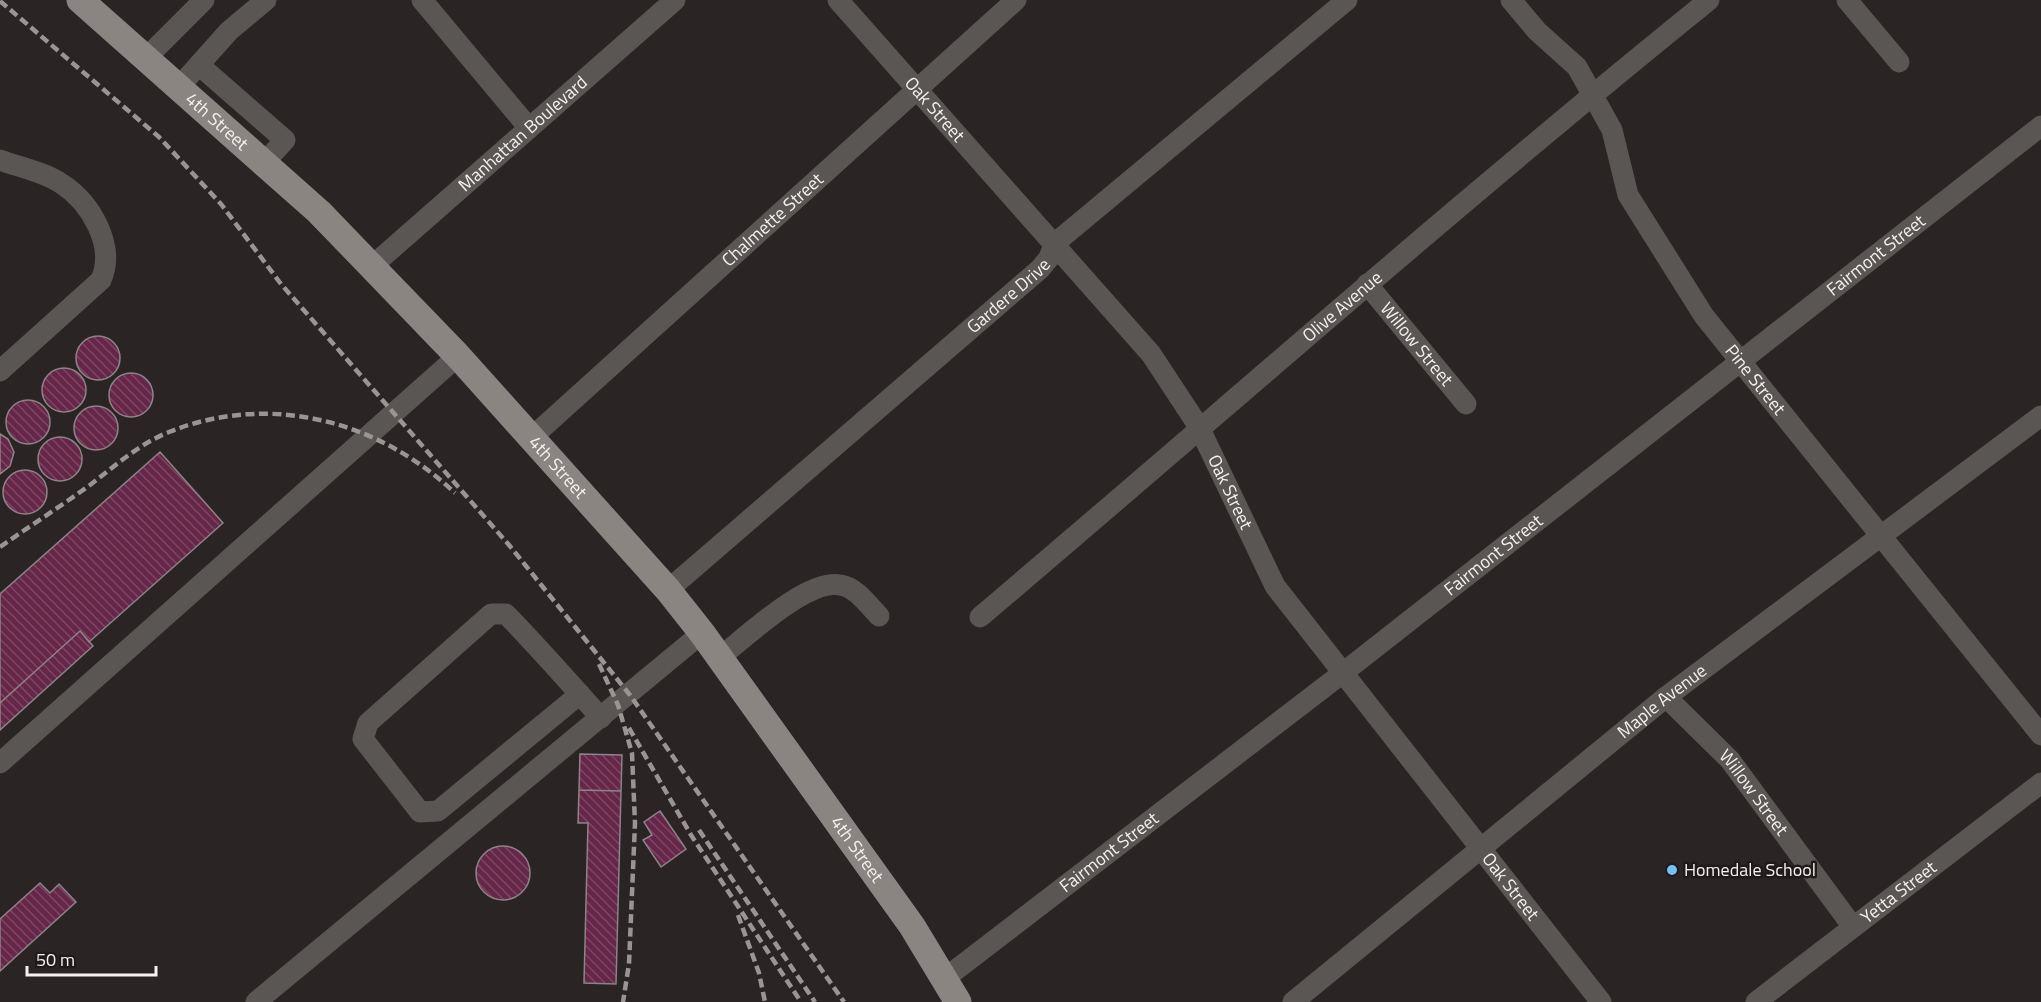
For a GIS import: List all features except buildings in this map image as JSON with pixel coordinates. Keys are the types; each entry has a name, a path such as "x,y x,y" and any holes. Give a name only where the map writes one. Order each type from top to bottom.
{"main road":[{"name":"4th Street","path":"80,0 320,212 458,356 530,439 668,590 702,633 912,926 958,1002"}],"street":[{"path":"146,58 204,0"},
{"path":"179,87 230,31 266,0"},
{"path":"422,0 529,128"},
{"name":"Oak Street","path":"838,0 1151,354 1199,427 1275,586 1601,1002"},
{"name":"Chalmette Street","path":"530,439 1016,0"},
{"name":"Gardere Drive","path":"668,590 1040,269 1049,258 1054,244 1347,0"},
{"name":"Pine Street","path":"1511,0 1537,31 1577,67 1612,130 1629,195 1704,316 1880,538 2041,735"},
{"name":"Olive Avenue","path":"980,617 1367,284 1592,94 1709,0"},
{"path":"1847,0 1899,62"},
{"name":"Manhattan Boulevard","path":"371,267 666,3"},
{"path":"199,65 285,140 264,163"},
{"path":"228,132 253,112"},
{"name":"Fairmont Street","path":"944,979 1344,672 2041,126"},
{"path":"0,160 60,183 84,202 106,248 107,267 101,280 0,371"},
{"name":"Willow Street","path":"1367,284 1466,404"},
{"path":"0,763 458,356"},
{"name":"Maple Avenue","path":"1293,1002 1666,697 2041,416"},
{"path":"719,658 807,591 822,586 839,584 854,590 879,616"},
{"path":"580,694 438,811 420,812 363,739 368,723 491,614 506,614 580,694 601,718"},
{"path":"256,1002 702,633"},
{"name":"Willow Street","path":"1666,697 1730,760 1854,927"},
{"name":"Yetta Street","path":"1756,1002 2041,783"}],"railway":[{"path":"0,1 159,137 221,204 281,284 509,545 630,695 844,1002"},
{"path":"0,547 79,493 137,449 158,437 207,420 245,414 283,414 321,420 357,431 392,447 425,468 455,493"},
{"path":"599,664 618,705 632,753 635,823 629,964 623,1002"},
{"path":"629,728 691,835 801,1002"},
{"path":"699,830 815,1002"},
{"path":"738,915 759,973 765,1002"}],"place":[{"name":"Homedale School","path":"1672,870"}]}
